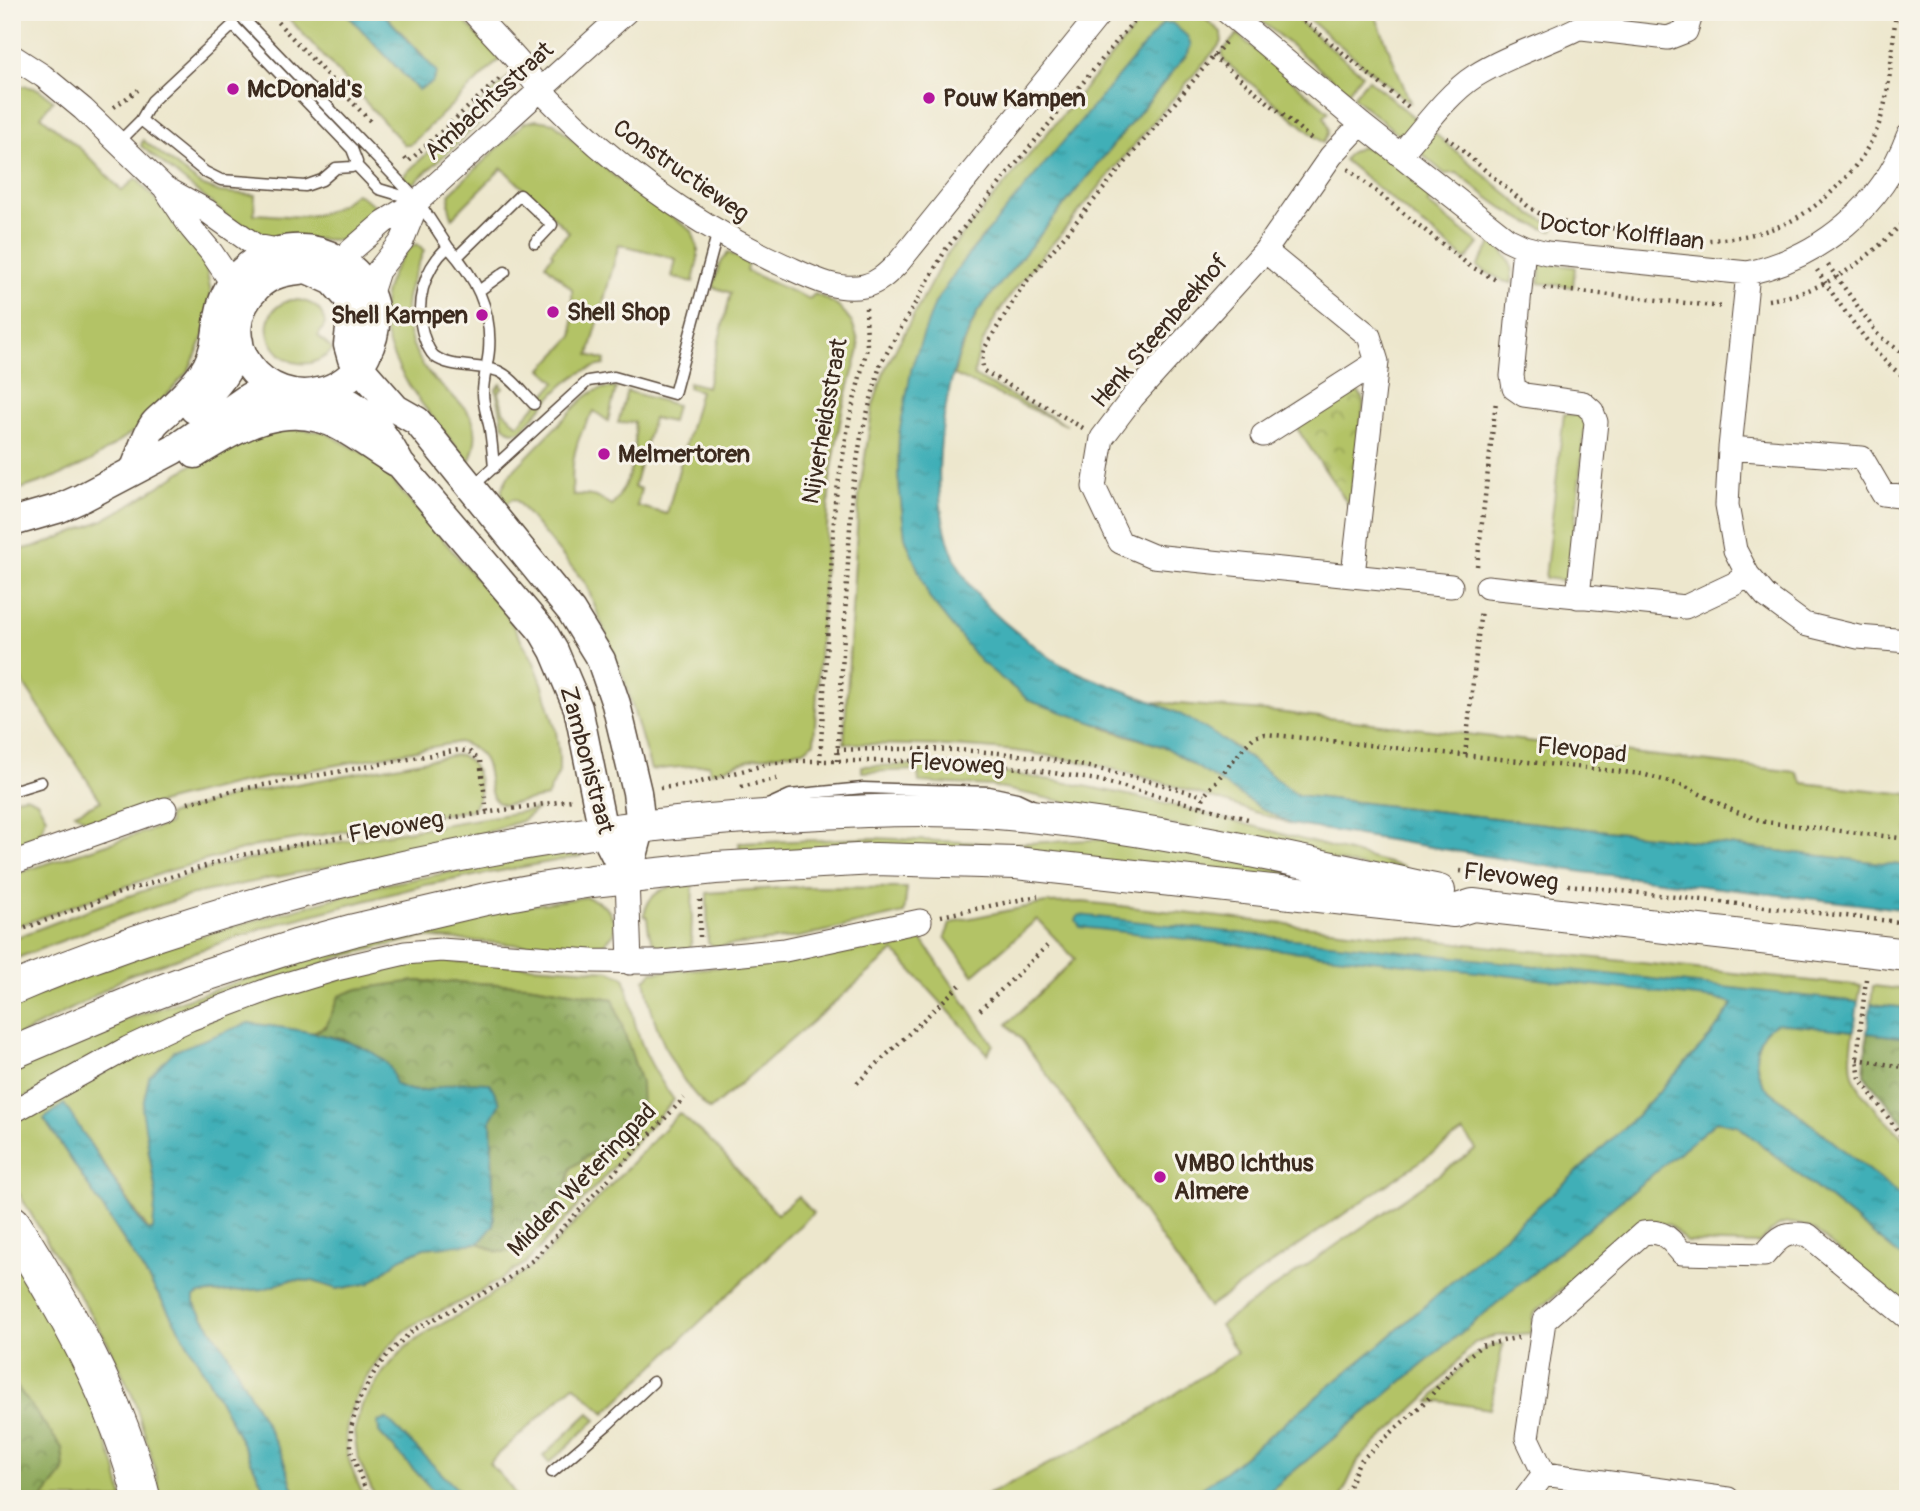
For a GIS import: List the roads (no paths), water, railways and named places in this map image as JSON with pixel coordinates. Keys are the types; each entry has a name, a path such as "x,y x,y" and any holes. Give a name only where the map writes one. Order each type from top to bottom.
{"highway":[{"path":"12,1224 88,1351 124,1438 142,1499"}],"main road":[{"name":"Flevoweg","path":"12,989 140,940 279,897 427,860 511,844 603,831 741,817 934,810 1062,820 1326,865 1371,889"},
{"name":"Flevoweg","path":"12,1053 179,984 308,943 486,899 592,881 715,868 875,859 1016,863 1371,889 1454,911 1473,905 1908,956"}],"street":[{"name":"Constructieweg","path":"473,12 518,61 540,90 621,165 680,208 749,249 829,285 865,286 876,282 899,262 1101,12"},
{"name":"Ambachtsstraat","path":"340,260 384,222 418,201 626,12"},
{"path":"1400,155 1443,105 1472,78 1499,62 1583,28 1606,12"},
{"path":"1583,28 1668,38 1686,31 1692,12"},
{"name":"Doctor Kolfflaan","path":"1234,18 1361,124 1507,239 1547,253 1748,273 1781,264 1811,249 1864,210 1893,170 1908,136"},
{"path":"12,56 43,76 164,187 232,283 241,312"},
{"name":"Henk Steenbeekhof","path":"1361,124 1331,156 1265,251 1133,397 1102,438 1094,487 1120,542 1153,555 1451,586"},
{"path":"164,187 207,211 256,246 278,250 314,250 340,260 358,275 370,296 375,321 368,351 359,367 344,381 317,392 299,394 282,391 264,383 227,337"},
{"name":"Ambachtsstraat","path":"370,296 378,271 402,241 418,201"},
{"path":"1524,247 1512,376 1514,388 1524,395 1583,403 1592,411 1596,422 1577,597"},
{"path":"135,468 225,376 231,366 220,306 232,283 251,263 278,250"},
{"name":"Henk Steenbeekhof","path":"1265,251 1369,336 1377,362"},
{"path":"227,337 251,292 265,279 284,271 325,267 340,260"},
{"path":"309,270 333,281 348,298 352,321 349,350 359,367"},
{"path":"1748,273 1730,448 1727,505 1735,550 1748,575 1766,596 1804,624 1858,637 1908,642"},
{"name":"Zambonistraat","path":"374,333 379,356 410,398 417,421 571,611 594,646 612,689 637,792 641,826 627,878"},
{"path":"1263,435 1377,362"},
{"path":"1353,575 1377,362"},
{"name":"Zambonistraat","path":"359,367 396,409 417,421"},
{"path":"12,522 60,508 108,485 135,468 173,450 249,397 282,391"},
{"name":"Zambonistraat","path":"317,392 344,398 360,410 385,437 400,464 531,617 549,642 578,708 603,831 627,878"},
{"name":"Zambonistraat","path":"135,468 182,461 250,422 296,416 315,418 342,427 400,464"},
{"path":"1730,448 1862,458 1883,494 1908,497"},
{"path":"1481,589 1685,607 1748,575"},
{"path":"12,863 165,809"},
{"path":"627,878 630,963"},
{"path":"12,1112 128,1048 190,1019 270,989 336,969 405,953 441,950 630,963 700,959 785,950 920,921"},
{"path":"1545,1474 1527,1438 1544,1321 1643,1233 1664,1233 1682,1253 1764,1255 1780,1236 1793,1232 1808,1235 1908,1318"},
{"path":"1525,1499 1545,1474"},
{"path":"1545,1474 1728,1499"}],"lane":[{"path":"237,12 418,201 480,290 485,303 490,336 483,397 490,428 494,468"},
{"path":"118,143 141,120 152,101 233,25 352,149 357,157 356,165"},
{"path":"141,120 205,172 221,180 305,186 322,180 336,169 356,165"},
{"path":"356,165 379,188 418,201"},
{"path":"457,257 520,195 552,225 535,243"},
{"path":"470,488 580,386 595,378 614,377 674,394 718,231"},
{"path":"448,247 433,265 422,291 420,320 423,334 434,356 504,374 534,404"},
{"path":"480,290 505,272"},
{"path":"12,791 41,782"},
{"path":"552,1472 653,1382"}],"water":[{"path":"345,12 382,12 437,72 432,83 418,90"},
{"path":"1163,23 1172,23 1187,36 1191,45 1188,53 978,311 957,360 941,436 939,462 942,515 957,563 978,596 1006,624 1058,663 1189,719 1297,795 1908,866 1908,910 1583,872 1291,824 1259,807 1167,748 1030,701 980,661 930,599 905,537 898,475 899,434 912,366 935,303 963,261"},
{"path":"1079,915 1858,1002 1854,1031 1776,1023 1758,1043 1757,1069 1764,1086 1908,1202 1908,1262 1737,1125 1717,1121 1260,1499 1187,1499 1226,1471 1381,1344 1577,1172 1637,1115 1711,1036 1733,1004 1714,999 1080,927 1076,920"},
{"path":"1871,1004 1908,1008 1908,1038 1867,1033"},
{"path":"248,1023 325,1035 365,1048 380,1057 390,1068 395,1084 412,1090 426,1091 460,1082 490,1083 500,1103 491,1119 494,1225 479,1243 424,1248 400,1259 370,1283 337,1289 313,1281 290,1280 264,1289 199,1294 194,1297 194,1303 228,1354 281,1453 297,1499 269,1499 193,1352 44,1119 64,1104 149,1231 153,1229 156,1193 142,1109 149,1077 174,1051"},
{"path":"387,1419 467,1499 441,1499 379,1432 378,1422"}],"place":[{"name":"McDonald's","path":"233,89"},
{"name":"Pouw Kampen","path":"929,98"},
{"name":"Shell Shop","path":"553,312"},
{"name":"Shell Kampen","path":"482,315"},
{"name":"Melmertoren","path":"604,454"},
{"name":"VMBO Ichthus Almere","path":"1160,1177"}]}
